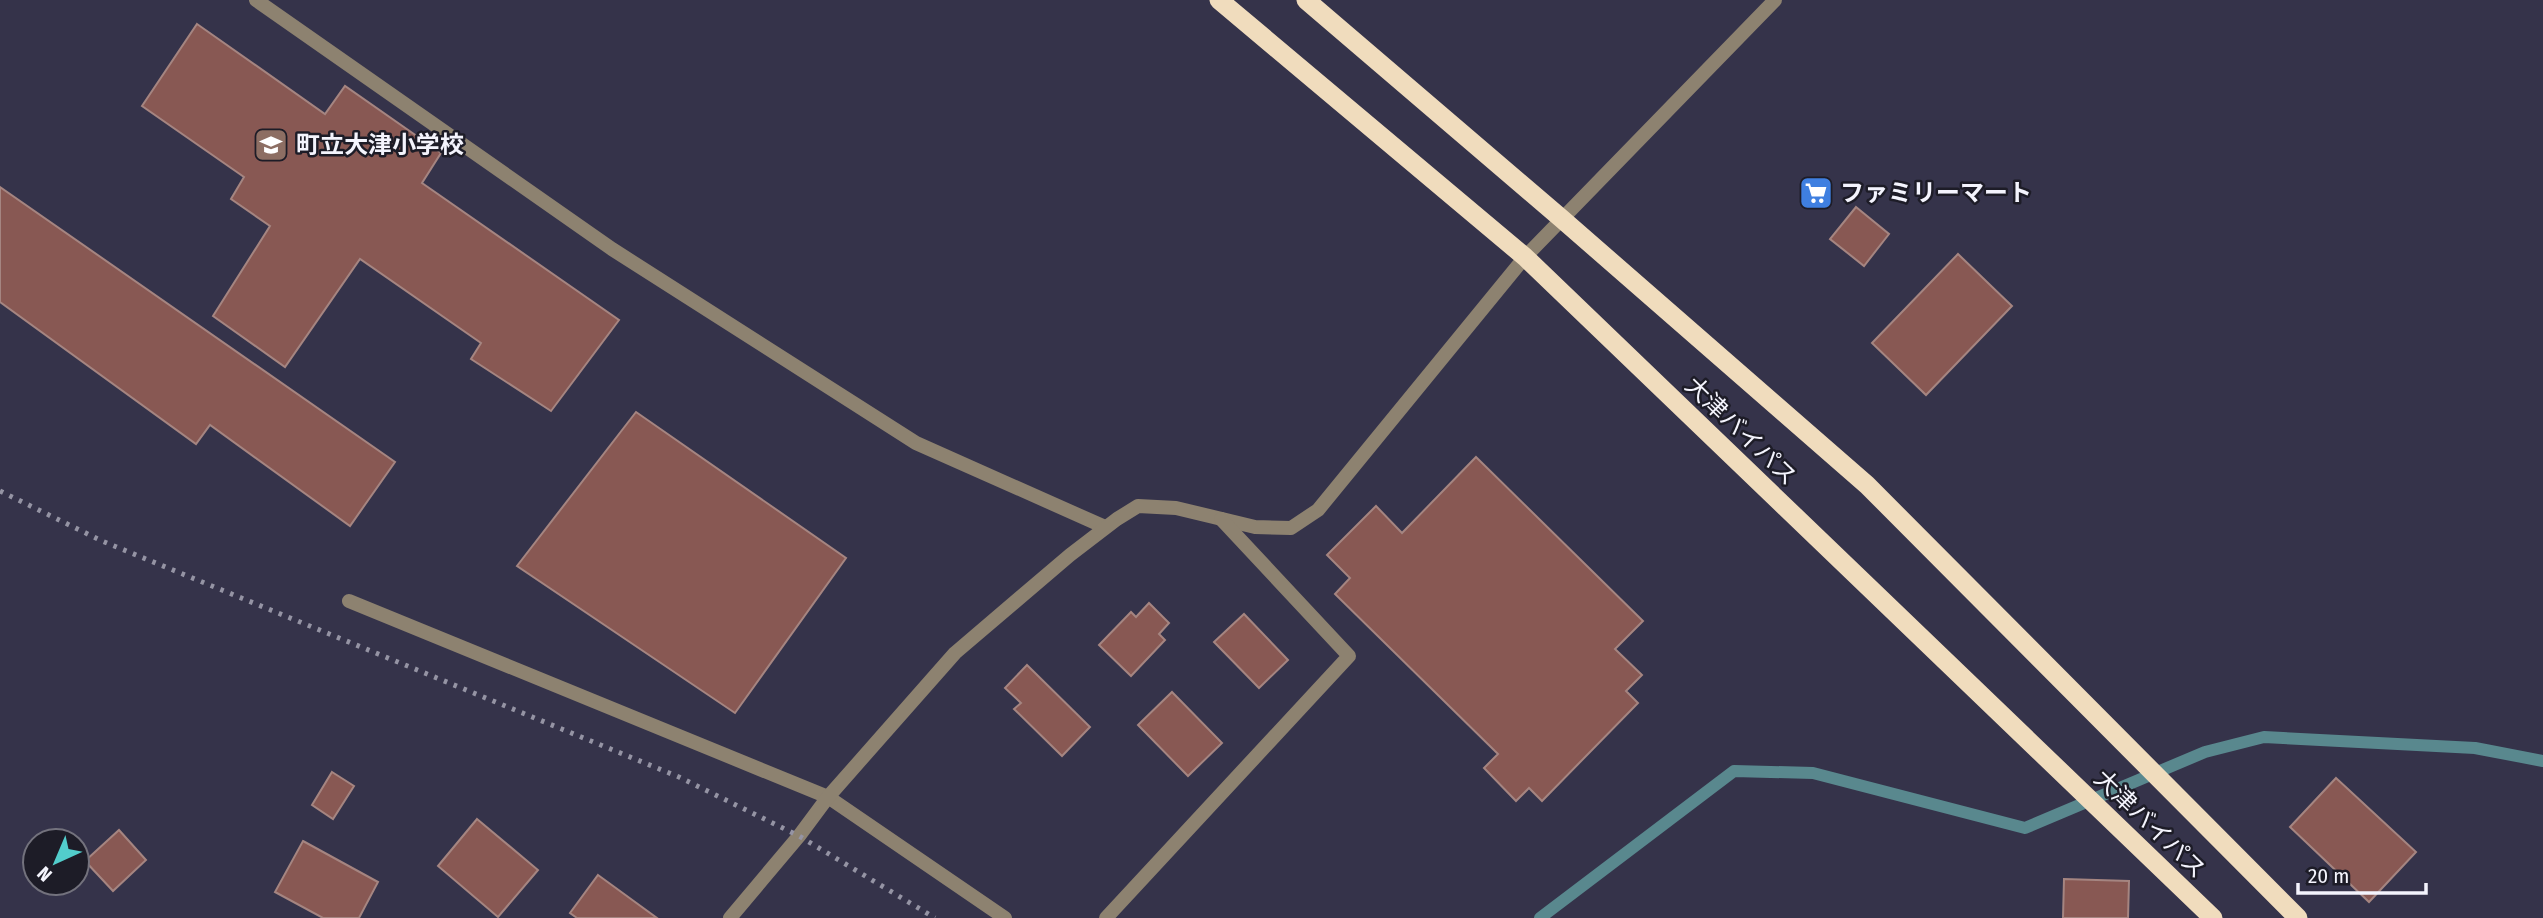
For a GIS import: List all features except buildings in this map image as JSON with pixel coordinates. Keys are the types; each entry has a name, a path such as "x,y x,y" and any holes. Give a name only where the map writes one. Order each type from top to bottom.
{"highway":[{"name":"大津バイパス","path":"1219,0 1525,257 2213,918"},
{"name":"大津バイパス","path":"1306,0 1867,485 2298,918"}],"street":[{"path":"256,0 612,250 916,443 1105,527"},
{"path":"730,918 828,797 955,653 1105,527 1138,506 1176,508 1255,527 1291,528 1318,510 1525,257 1775,0"},
{"path":"1106,918 1349,656 1220,519"},
{"path":"349,601 828,797 1005,918"}],"waterway":[{"path":"1540,918 1734,771 1813,773 2025,828 2205,752 2264,737 2475,748 2543,761"}],"railway":[{"path":"0,491 102,541 679,777 799,836 935,918"}],"place":[{"name":"町立大津小学校","path":"271,145"},
{"name":"ファミリーマート","path":"1816,193"}]}
